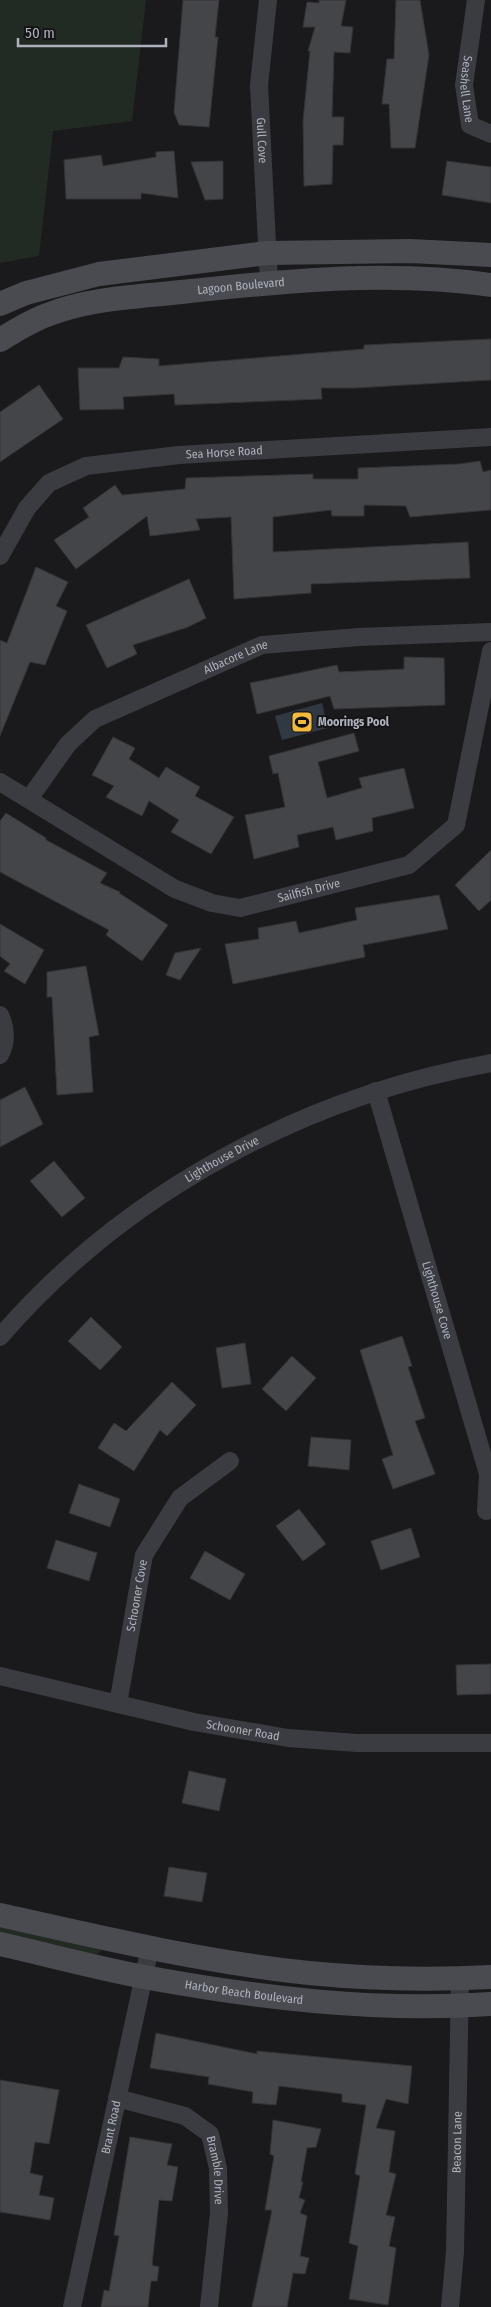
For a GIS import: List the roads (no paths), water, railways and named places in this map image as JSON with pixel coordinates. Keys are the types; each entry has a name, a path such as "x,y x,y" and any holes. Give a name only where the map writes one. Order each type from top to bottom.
{"street":[{"name":"Gull Cove","path":"268,0 259,85 268,283"},
{"name":"Seashell Lane","path":"476,0 464,85 470,124 491,134"},
{"path":"0,304 26,293 99,274 267,253 410,251 491,255"},
{"name":"Lagoon Boulevard","path":"0,340 46,315 77,306 115,299 268,283 356,277 407,277 491,284"},
{"name":"Sea Horse Road","path":"0,556 27,508 49,483 86,466 179,455 491,437"},
{"name":"Albacore Lane","path":"29,799 68,744 95,719 262,646 359,637 491,632"},
{"name":"Sailfish Drive","path":"0,782 176,888 212,903 240,908 409,865 456,824 491,651"},
{"path":"0,1015 5,1036 4,1046 0,1055"},
{"name":"Lighthouse Drive","path":"0,1337 48,1286 82,1255 149,1204 189,1178 271,1134 339,1104 376,1091 491,1063"},
{"name":"Lighthouse Cove","path":"376,1091 488,1474 486,1511"},
{"name":"Schooner Cove","path":"118,1704 144,1555 180,1498 230,1461"},
{"name":"Schooner Road","path":"0,1676 194,1722 288,1738 357,1743 491,1743"},
{"path":"0,1915 150,1948 309,1973 386,1978 491,1977"},
{"name":"Harbor Beach Boulevard","path":"0,1944 143,1977 271,1997 334,2003 460,2006 491,2004"},
{"name":"Brant Road","path":"72,2307 150,1948"},
{"name":"Beacon Lane","path":"450,2307 455,2252 460,1978"},
{"name":"Bramble Drive","path":"117,2098 185,2116 210,2134 218,2168 219,2213 209,2307"}],"place":[{"name":"Moorings Pool","path":"302,722"}]}
